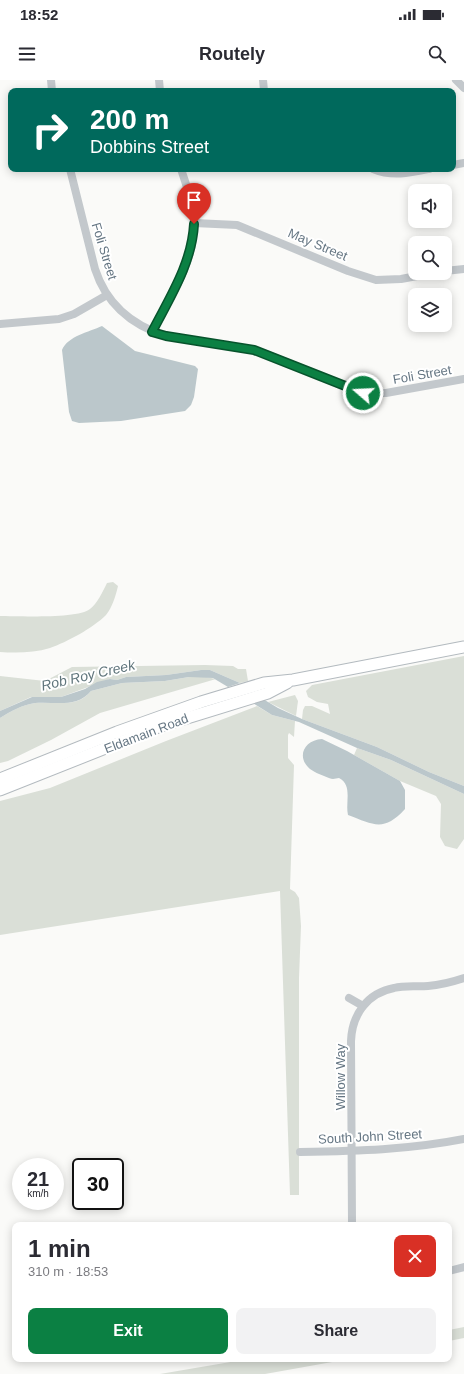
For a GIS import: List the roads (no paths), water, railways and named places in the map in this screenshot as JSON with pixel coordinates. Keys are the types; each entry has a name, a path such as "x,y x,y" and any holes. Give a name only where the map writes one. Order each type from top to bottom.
{"main road":[{"name":"Eldamain Road","path":"0,779 117,732 201,702 264,682 293,680 464,647"},
{"name":"Eldamain Road","path":"0,790 162,726 268,693 293,680"}],"street":[{"path":"456,80 464,88"},
{"name":"Foli Street","path":"71,172 95,270 107,295 127,316 152,332 166,336 254,350 363,393 386,393 464,378"},
{"path":"152,332 183,272 189,257 192,242 194,224 190,197 182,172"},
{"path":"384,172 400,174 412,172"},
{"name":"May Street","path":"194,224 237,225 376,280 408,278"},
{"path":"452,270 464,268"},
{"path":"0,324 59,319 80,311 107,295"},
{"name":"Willow Way","path":"352,1222 352,1033 355,1019 363,1006 375,995 391,988 430,986 464,978"},
{"path":"349,998 363,1006"},
{"name":"South John Street","path":"300,1152 393,1150 440,1144 464,1139"},
{"path":"452,1270 464,1267"}],"water label":[{"name":"Rob Roy Creek","path":"88,675"}]}
